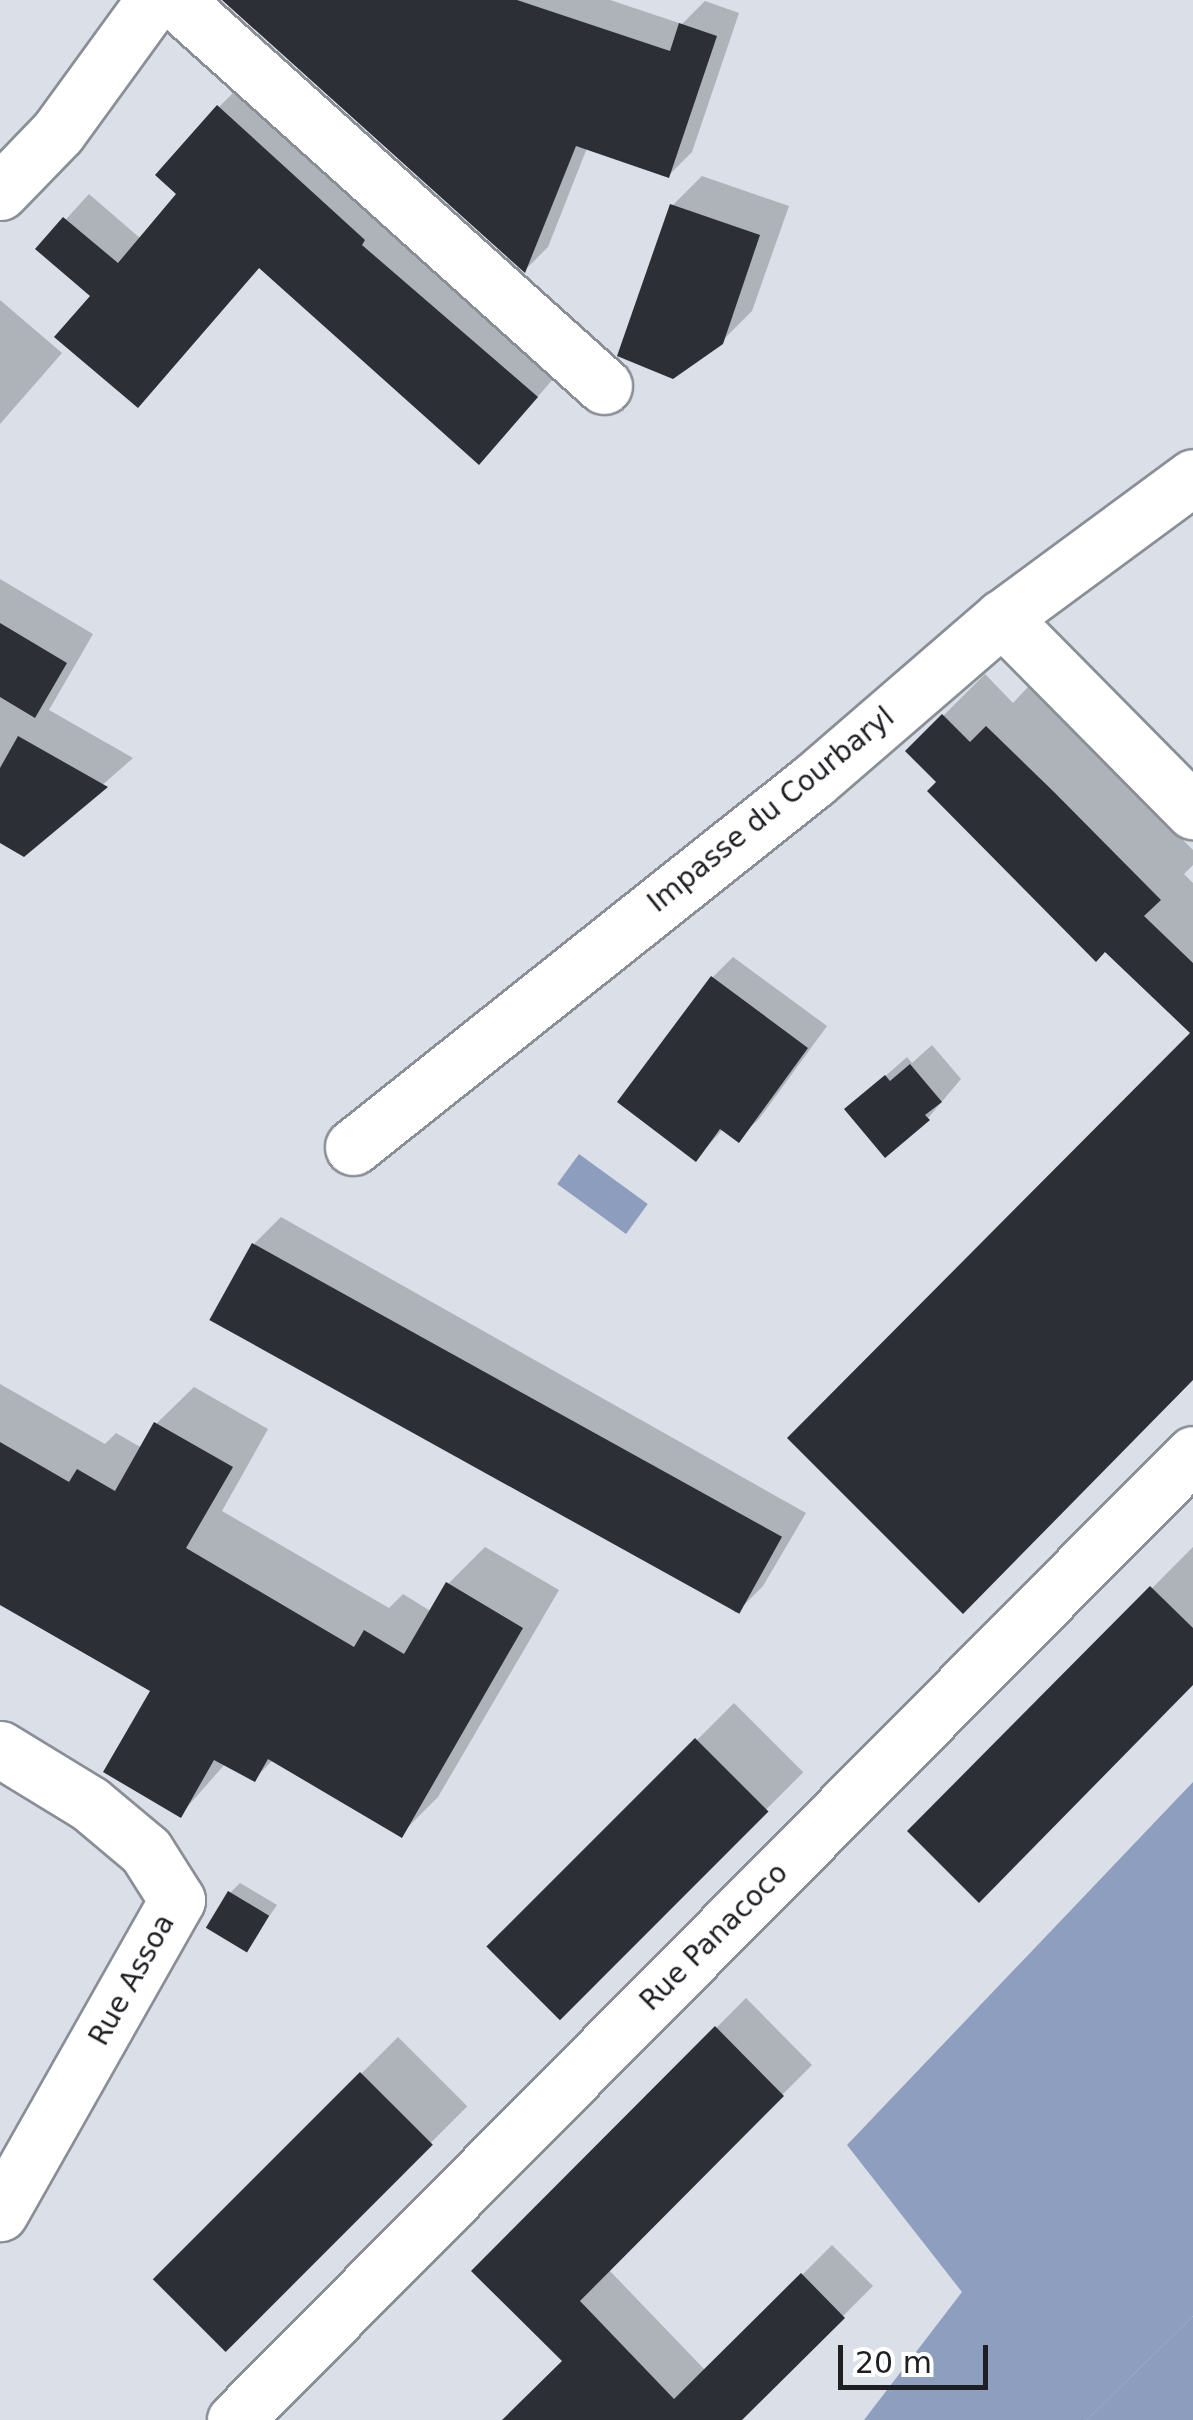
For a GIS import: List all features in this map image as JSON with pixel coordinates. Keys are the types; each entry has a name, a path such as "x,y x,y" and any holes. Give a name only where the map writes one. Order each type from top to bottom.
{"street":[{"path":"0,192 58,132 154,0"},
{"path":"176,0 604,386"},
{"name":"Impasse du Courbaryl","path":"352,1148 683,881 814,781 1002,618 1193,477"},
{"path":"1002,618 1193,811"},
{"name":"Rue Panacoco","path":"234,2420 1193,1454"},
{"name":"Rue Assoa","path":"0,1749 90,1804 146,1851 177,1900 0,2213"}],"shaded area":[{"path":"579,1154 648,1204 626,1234 557,1184"},
{"path":"1193,1782 1193,2316 1087,2420 864,2420 962,2292 847,2145"},
{"path":"1193,2316 1193,2420 1087,2420"}],"building":[{"path":"222,0 517,0 670,51 679,23 717,36 669,178 576,146 525,273"},
{"path":"217,105 365,240 362,245 538,397 479,465 259,268 138,408 54,337 90,296 35,249 63,217 118,263 176,194 155,175"},
{"path":"670,204 760,235 723,344 673,379 617,356"},
{"path":"0,623 67,663 35,718 0,697"},
{"path":"942,714 970,742 986,726 1054,792 1161,900 1144,916 1193,963 1193,1380 963,1614 787,1438 1190,1033 1105,952 1096,962 927,791 936,782 905,751"},
{"path":"18,736 108,787 24,857 0,843 0,768"},
{"path":"711,976 808,1048 739,1143 720,1129 696,1162 617,1102"},
{"path":"910,1064 942,1102 925,1115 930,1120 885,1158 844,1109 885,1075 890,1081"},
{"path":"252,1243 782,1537 739,1614 209,1320"},
{"path":"154,1422 233,1467 186,1548 354,1647 364,1630 404,1654 446,1582 523,1628 402,1838 268,1759 255,1782 214,1760 181,1818 103,1772 150,1691 0,1605 0,1442 69,1482 77,1469 115,1491"},
{"path":"1150,1586 1193,1628 1193,1685 979,1903 907,1831"},
{"path":"695,1738 769,1812 560,2020 486,1947"},
{"path":"228,1891 269,1916 247,1953 206,1928"},
{"path":"715,2026 784,2096 580,2301 674,2399 801,2273 845,2318 742,2420 502,2420 562,2361 471,2271"},
{"path":"360,2072 433,2145 226,2352 153,2279"}]}
